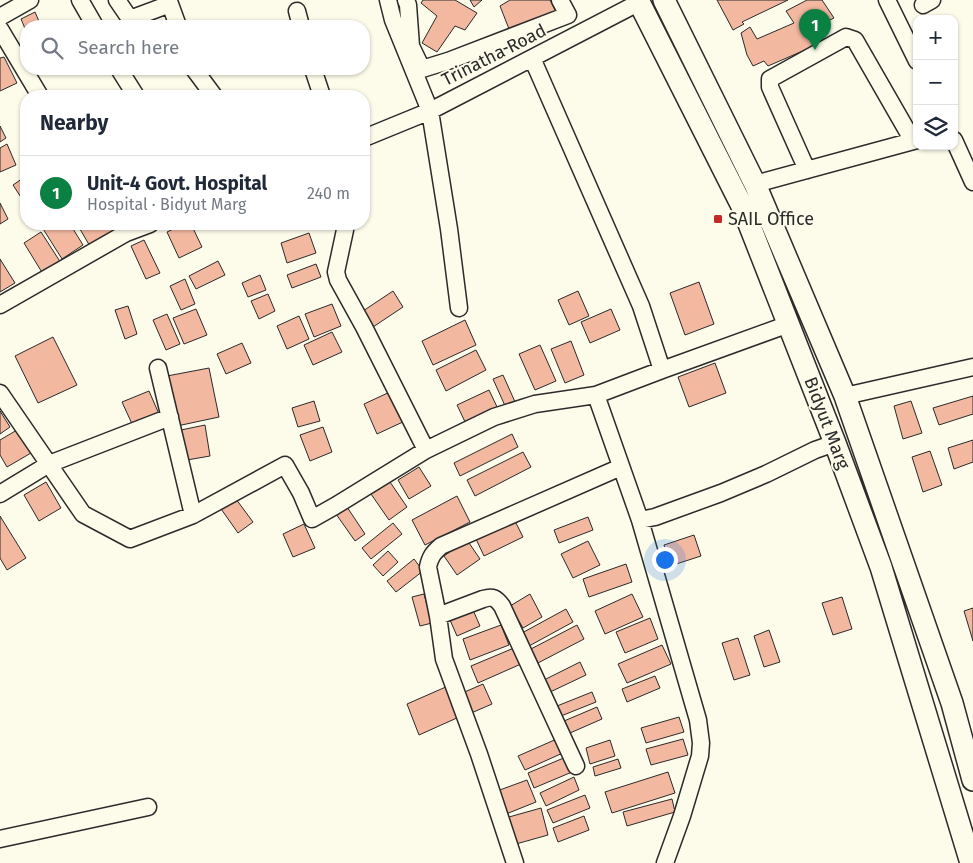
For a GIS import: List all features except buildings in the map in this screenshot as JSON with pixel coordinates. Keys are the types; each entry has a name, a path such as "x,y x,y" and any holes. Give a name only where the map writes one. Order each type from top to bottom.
{"main road":[{"name":"Bidyut Marg","path":"664,0 755,184 846,396 952,703 973,780"},
{"name":"Bidyut Marg","path":"639,1 742,206 835,443 881,566 971,863"},
{"path":"925,711 952,703"}],"street":[{"path":"0,17 30,0"},
{"path":"80,0 91,20"},
{"path":"118,0 130,19 177,2 178,20"},
{"path":"388,0 393,20 430,111 450,229 459,308"},
{"path":"406,0 411,46 422,69 448,61 568,15 560,0"},
{"path":"887,0 917,60"},
{"name":"Trinatha Road","path":"370,136 430,111 639,1"},
{"path":"0,29 20,62"},
{"path":"807,170 770,87 770,79 846,37 855,40 913,138"},
{"path":"532,58 641,306 662,370"},
{"path":"27,75 36,90"},
{"path":"123,75 132,90"},
{"path":"198,75 210,90"},
{"path":"316,75 320,90"},
{"path":"755,184 913,142"},
{"path":"958,149 973,182"},
{"path":"0,305 120,230"},
{"path":"345,230 336,272 338,280 364,326 426,450"},
{"path":"0,392 83,514 130,539 193,515 285,465 301,493 312,519 426,450 494,417 535,404 596,395 789,324"},
{"path":"846,396 973,367"},
{"path":"158,368 193,515"},
{"path":"596,395 640,520 698,720 701,743 700,756 665,863"},
{"path":"0,494 49,464 170,417"},
{"path":"640,520 655,517 721,492 766,474 814,450 835,443"},
{"path":"515,863 444,659 438,616 428,568 429,560 433,552 441,546 621,467"},
{"path":"438,616 483,599 496,598 502,606 576,766"},
{"path":"0,839 148,807"}],"place":[{"name":"Unit-4 Govt. Hospital","path":"815,50"},
{"name":"SAIL Office","path":"718,219"}]}
